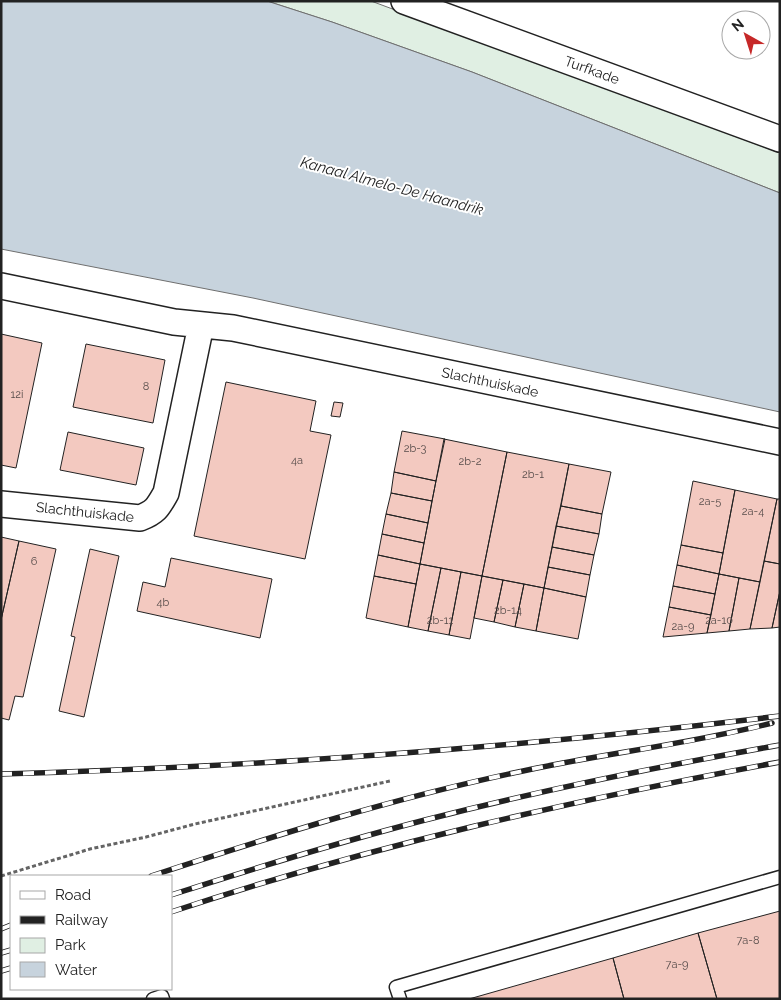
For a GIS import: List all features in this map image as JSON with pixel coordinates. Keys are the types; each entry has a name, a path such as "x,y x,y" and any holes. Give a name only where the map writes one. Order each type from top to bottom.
{"street":[{"name":"Turfkade","path":"404,1 780,139"},
{"name":"Slachthuiskade","path":"1,286 174,322 233,328 780,442"},
{"name":"Slachthuiskade","path":"1,504 140,518 152,513 160,505 166,492 200,325"}],"lane":[{"path":"400,999 396,986 780,877"},
{"path":"154,999 162,996 163,999"}],"path":[{"path":"1,876 90,849 390,781"}],"green space":[{"path":"267,1 371,1 780,153 780,193 472,72"}],"water":[{"name":"Kanaal Almelo-De Haandrik","path":"1,1 267,1 472,72 780,193 780,412 253,298 1,249"}],"building":[{"path":"1,334 42,343 16,468 1,465"},
{"path":"86,344 165,360 153,423 73,407"},
{"path":"226,382 316,401 310,431 331,435 305,559 194,536"},
{"path":"334,402 343,403 340,417 331,416"},
{"path":"402,431 445,439 436,481 394,472"},
{"path":"68,432 144,448 136,485 60,470"},
{"path":"444,439 507,452 482,576 420,564"},
{"path":"507,452 569,464 544,588 482,576"},
{"path":"569,464 611,472 602,514 561,506"},
{"path":"394,472 436,481 432,501 391,493"},
{"path":"693,481 735,490 723,553 681,545"},
{"path":"735,490 777,499 760,582 719,574"},
{"path":"391,493 432,501 428,523 386,514"},
{"path":"777,499 780,499 780,564 764,561"},
{"path":"561,506 602,514 599,534 556,526"},
{"path":"386,514 428,523 424,543 382,534"},
{"path":"556,526 599,534 594,555 552,547"},
{"path":"382,534 424,543 420,564 378,555"},
{"path":"1,537 19,541 1,620"},
{"path":"19,541 56,549 23,697 15,696 9,720 1,718 1,620"},
{"path":"681,545 723,553 719,574 677,565"},
{"path":"552,547 594,555 590,575 548,567"},
{"path":"90,549 119,556 84,717 59,711 75,637 71,636"},
{"path":"378,555 420,564 416,584 374,576"},
{"path":"171,558 272,579 260,638 137,611 143,582 165,587"},
{"path":"764,561 780,564 780,591 772,628 750,629"},
{"path":"420,564 441,568 428,631 408,627"},
{"path":"677,565 719,574 715,594 673,586"},
{"path":"548,567 590,575 586,597 544,588"},
{"path":"441,568 461,572 449,635 428,631"},
{"path":"461,572 482,576 470,639 449,635"},
{"path":"719,574 739,578 729,631 707,633"},
{"path":"374,576 416,584 408,627 366,618"},
{"path":"482,576 503,580 494,622 474,618"},
{"path":"739,578 760,582 750,629 729,631"},
{"path":"503,580 524,584 515,627 494,622"},
{"path":"524,584 544,588 536,631 515,627"},
{"path":"673,586 715,594 711,615 669,607"},
{"path":"544,588 586,597 578,639 536,631"},
{"path":"780,591 780,627 772,628"},
{"path":"669,607 711,615 707,633 663,637"},
{"path":"780,911 780,999 717,999 698,933"},
{"path":"698,933 717,999 624,999 613,958"},
{"path":"613,958 624,999 469,999"}],"railway":[{"path":"1,774 99,771 391,754 586,737 780,716"},
{"path":"154,875 289,832 382,805 476,781 710,737 772,723"},
{"path":"172,895 329,846 469,809 602,779 780,745"},
{"path":"172,912 321,866 473,826 626,792 780,762"},
{"path":"1,929 10,925"},
{"path":"1,953 10,950"},
{"path":"1,971 10,968"}]}
